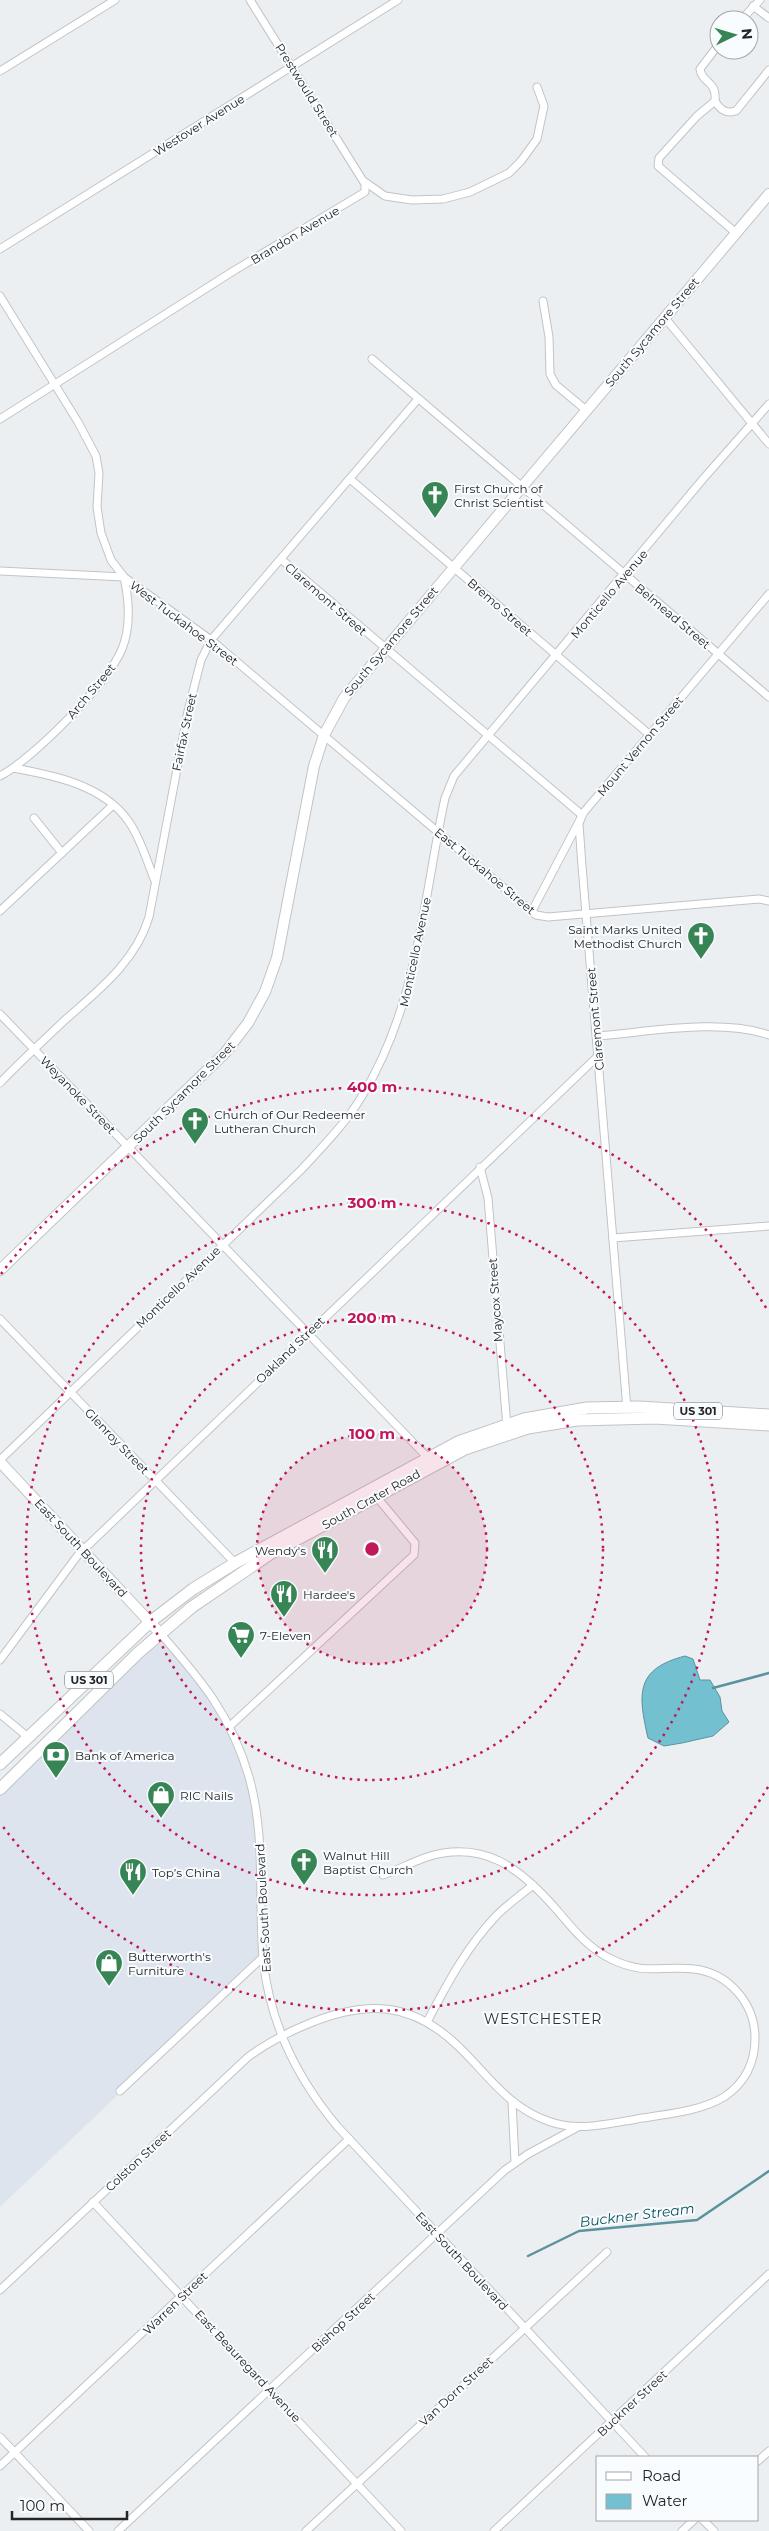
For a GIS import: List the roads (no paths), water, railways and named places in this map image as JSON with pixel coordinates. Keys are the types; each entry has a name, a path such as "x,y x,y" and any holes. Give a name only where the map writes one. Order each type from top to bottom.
{"main road":[{"name":"South Sycamore Street","path":"0,1270 225,1053 248,1023 265,992 277,958 314,766 324,735 351,687 769,194"},
{"name":"South Crater Road","path":"0,1789 160,1633 192,1607 243,1572 373,1493 476,1435 507,1429 568,1411 769,1415"},
{"name":"South Crater Road","path":"628,1412 769,1425"},
{"name":"East South Boulevard","path":"0,1461 160,1633"},
{"name":"South Crater Road","path":"0,1764 150,1622 193,1589 234,1562 373,1493"}],"street":[{"path":"0,71 115,0"},
{"name":"Prestwould Street","path":"250,0 363,181"},
{"name":"Westover Avenue","path":"0,249 398,0"},
{"path":"750,10 760,0"},
{"path":"754,6 769,18"},
{"path":"709,57 700,69 702,76 714,86 716,91 715,101 698,116 659,158 658,166 736,233"},
{"path":"715,101 726,112 736,111 769,70"},
{"path":"363,181 385,196 412,200 443,198 470,192 509,173 537,138 544,106 537,87"},
{"name":"Brandon Avenue","path":"0,419 235,270 362,195 366,188 363,181"},
{"name":"West Tuckahoe Street","path":"0,296 96,456 99,473 97,508 101,534 111,560 124,577 211,640 324,735"},
{"path":"543,301 549,337 550,374 556,385 586,410"},
{"path":"665,318 769,444"},
{"name":"Belmead Street","path":"372,359 769,697"},
{"name":"Fairfax Street","path":"0,1082 103,986 134,950 147,924 190,704 202,660 211,640 282,560 418,399"},
{"name":"Monticello Avenue","path":"0,1461 327,1142 362,1097 379,1068 402,1011 415,964 445,798 454,776 769,404"},
{"name":"Bremo Street","path":"350,479 650,735"},
{"name":"Claremont Street","path":"282,560 582,815 580,824 586,914 628,1412"},
{"path":"0,571 124,577"},
{"name":"Arch Street","path":"0,776 13,768 68,719 115,662 122,648 128,617 128,598 124,577"},
{"name":"Mount Vernon Street","path":"532,911 582,815 769,594"},
{"name":"East Tuckahoe Street","path":"324,735 536,915 548,917 767,899"},
{"path":"13,768 77,784 90,789 113,805 129,822 156,881"},
{"path":"0,911 113,805"},
{"path":"34,818 62,853"},
{"name":"Weyanoke Street","path":"0,1014 431,1461"},
{"path":"597,1036 723,1026 753,1029 769,1035"},
{"name":"Oakland Street","path":"0,1660 60,1576 83,1550 480,1167 598,1056"},
{"name":"Maycox Street","path":"480,1167 488,1198 507,1429"},
{"path":"613,1238 769,1226"},
{"name":"Glenroy Street","path":"0,1319 243,1572"},
{"path":"230,1726 414,1555 417,1546 373,1493"},
{"name":"East South Boulevard","path":"160,1633 213,1696 230,1726 249,1778 257,1815 263,1957 272,2006 281,2035 309,2090 325,2112 349,2139 644,2456"},
{"path":"0,1714 28,1737"},
{"path":"383,1875 429,1857 467,1853 481,1854 506,1863 533,1885 577,1932 605,1956 643,1970 697,1969 716,1975 733,1988 747,2006 752,2017 755,2042 750,2068 740,2083 711,2104 656,2116 578,2127"},
{"path":"428,2022 447,1982 474,1944 497,1915 533,1885"},
{"path":"120,2091 263,1957"},
{"name":"Colston Street","path":"0,2290 248,2057 281,2035 324,2018 360,2008 389,2009 428,2022 441,2030 462,2049 512,2102 548,2121 578,2127"},
{"path":"512,2102 515,2162"},
{"name":"Bishop Street","path":"118,2531 515,2162 578,2127"},
{"name":"Warren Street","path":"0,2466 349,2139"},
{"name":"East Beauregard Avenue","path":"93,2202 401,2531"},
{"name":"Van Dorn Street","path":"306,2531 607,2252"},
{"name":"Buckner Street","path":"494,2531 769,2274"},
{"path":"0,2437 89,2531"},
{"path":"759,2460 769,2451"},
{"path":"682,2531 693,2521"},
{"path":"704,2521 714,2531"}],"water":[{"path":"685,1656 693,1659 700,1680 710,1680 720,1697 722,1711 729,1722 713,1736 664,1746 648,1738 642,1696 644,1685 657,1668 669,1661"}],"waterway":[{"path":"713,1688 769,1673"},
{"name":"Buckner Stream","path":"528,2256 579,2231 697,2220 769,2171"}],"place":[{"name":"First Church of Christ Scientist","path":"435,519"},
{"name":"Saint Marks United Methodist Church","path":"701,960"},
{"name":"Church of Our Redeemer Lutheran Church","path":"195,1145"},
{"name":"Wendy's","path":"325,1574"},
{"name":"Hardee's","path":"284,1618"},
{"name":"7-Eleven","path":"241,1659"},
{"name":"Bank of America","path":"56,1779"},
{"name":"RIC Nails","path":"161,1819"},
{"name":"Walnut Hill Baptist Church","path":"304,1886"},
{"name":"Top’s China","path":"133,1896"},
{"name":"Butterworth's Furniture","path":"109,1987"}],"district":[{"name":"WESTCHESTER","path":"543,2019"}]}
